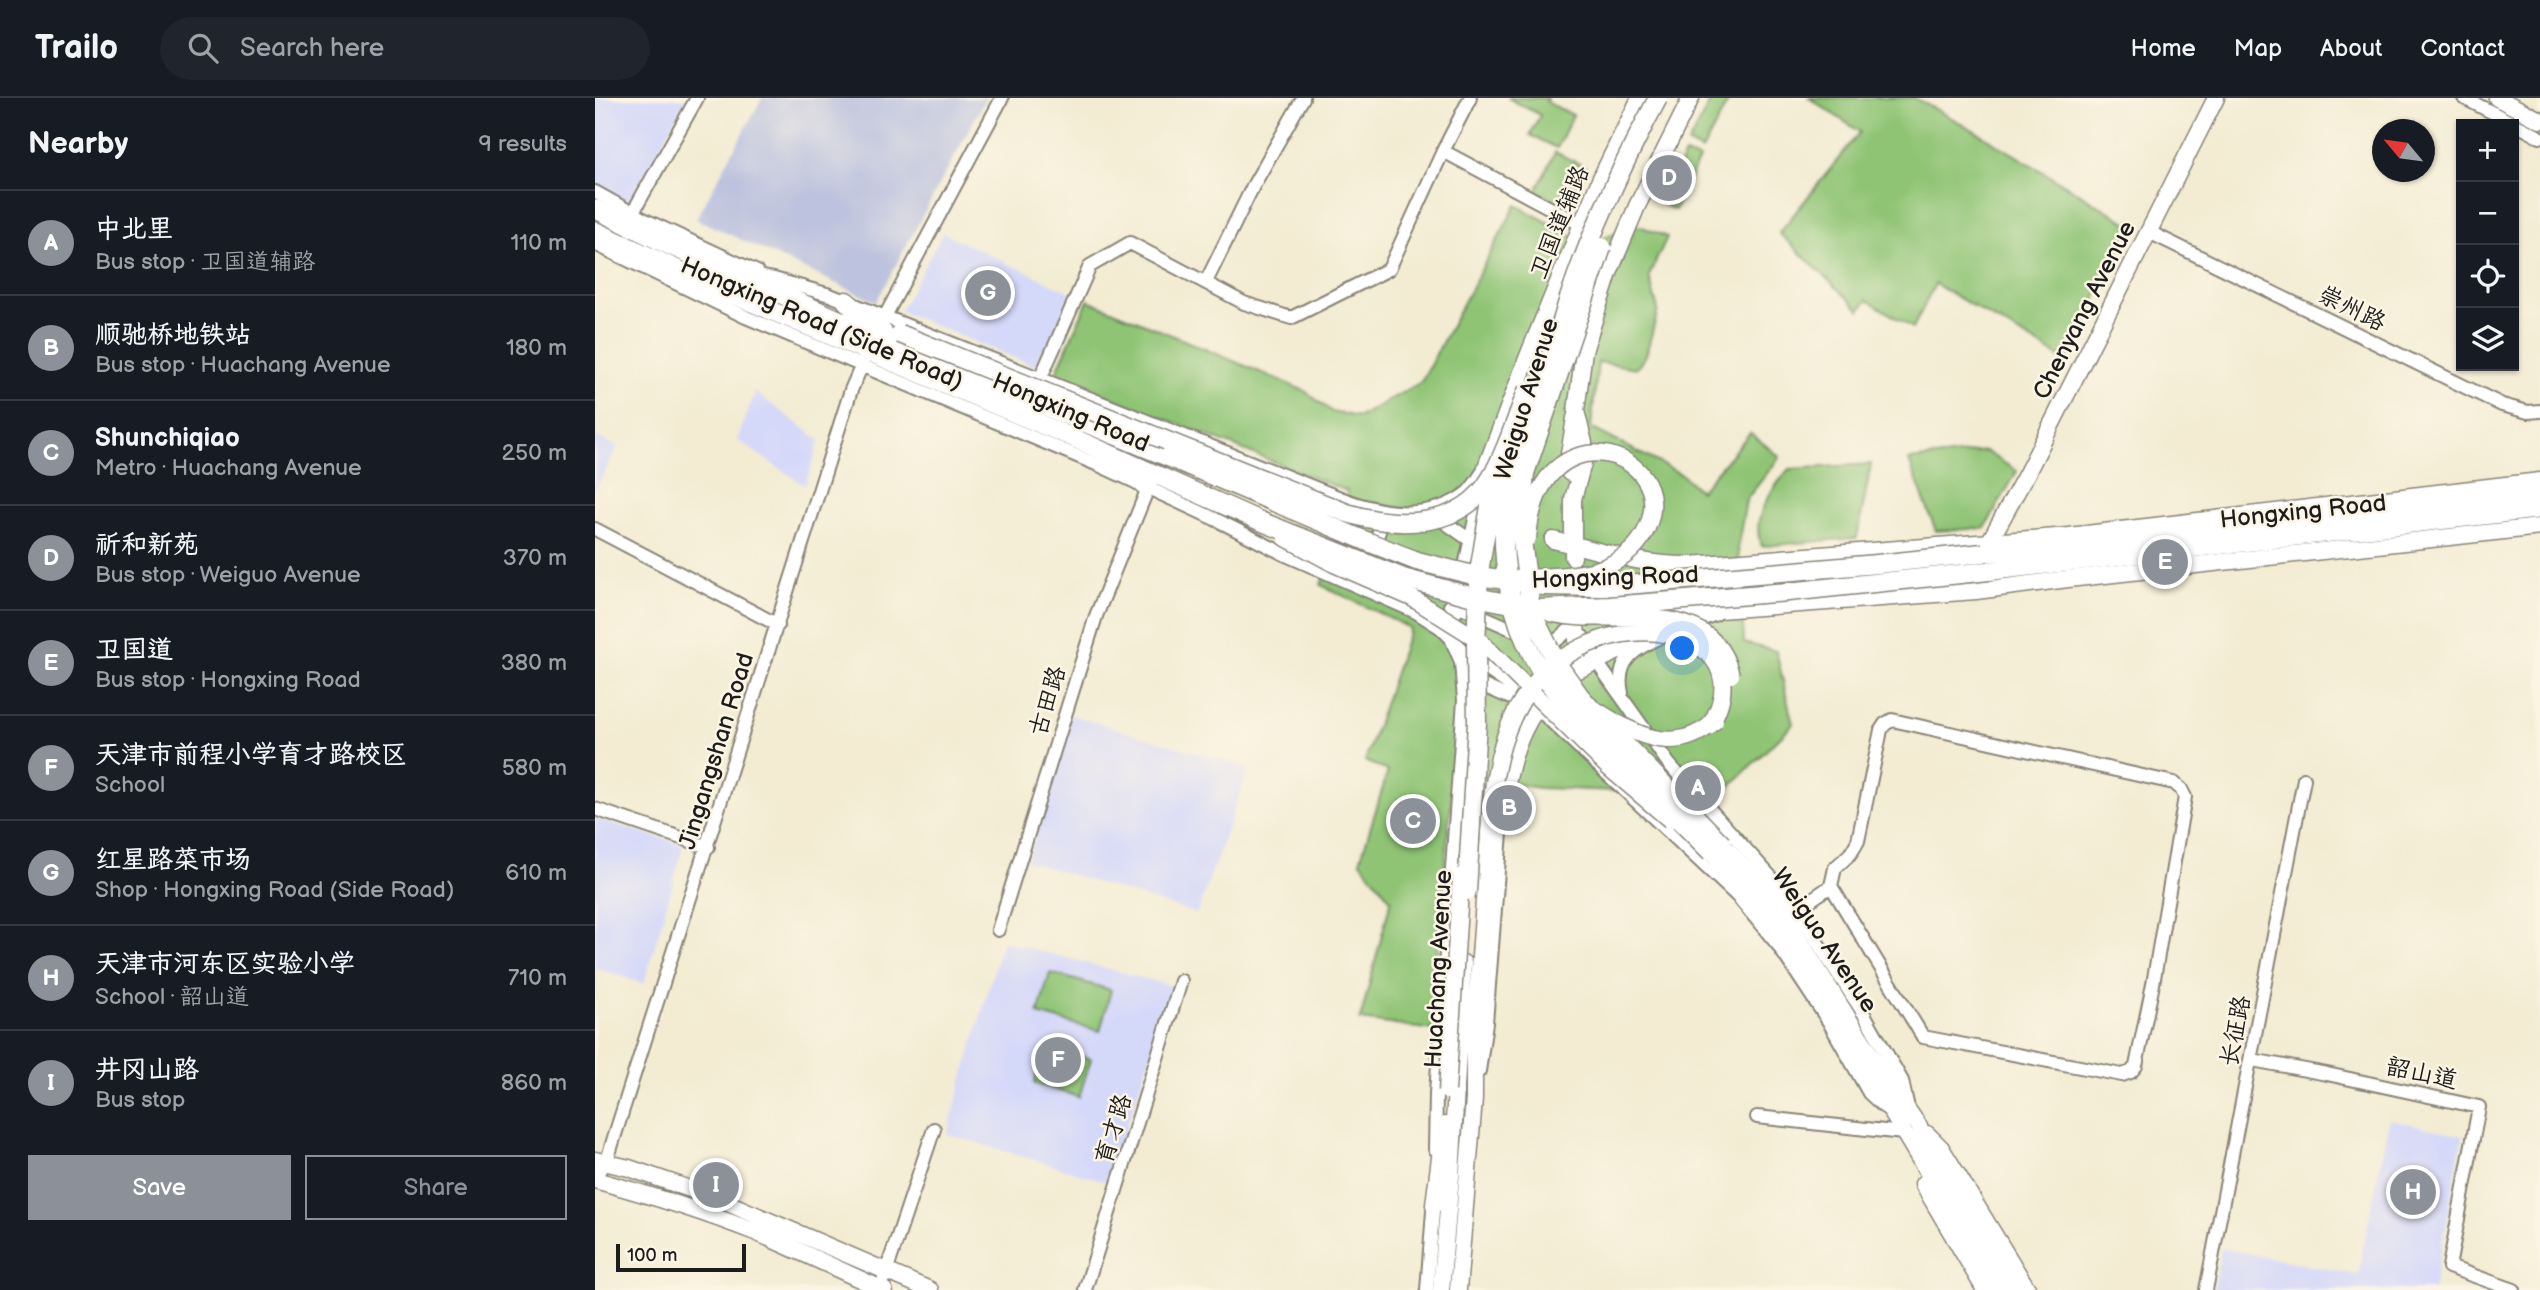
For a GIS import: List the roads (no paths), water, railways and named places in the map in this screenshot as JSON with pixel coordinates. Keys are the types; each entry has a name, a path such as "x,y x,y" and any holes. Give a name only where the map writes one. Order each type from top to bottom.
{"highway":[{"name":"Weiguo Avenue","path":"1658,98 1619,173 1568,302 1515,459 1508,489 1504,543 1515,614 1533,657 1559,697 1609,751 1716,848"},
{"name":"Weiguo Avenue","path":"1670,98 1631,175 1607,232 1531,452 1520,505 1524,572 1532,612 1556,662 1587,704 1716,848"},
{"path":"595,209 732,272 877,324"},
{"name":"Hongxing Road","path":"595,231 685,281 837,339 865,360 1098,449 1150,481 1406,579 1470,596 1538,609 1991,580 2017,577 2041,566 2540,509"},
{"path":"846,301 900,340 1346,513 1376,521 1427,521 1450,514 1466,505 1491,478 1506,443"},
{"name":"Weiguo Avenue","path":"1506,443 1551,332 1568,302"},
{"name":"Hongxing Road","path":"900,340 1168,457 1417,561 1500,580 1560,587 1602,587 1877,564 1987,547 2032,549 2134,540 2379,509 2540,494"},
{"name":"Huachang Avenue","path":"1467,891 1477,723 1479,572 1490,506 1506,443"},
{"path":"2014,540 2032,549"}],"main road":[{"name":"卫国道辅路","path":"1486,467 1597,189 1640,98"},
{"name":"Weiguo Avenue","path":"1573,551 1573,499 1583,463 1584,443 1576,411 1579,374 1597,307 1637,206 1691,98"},
{"name":"Chenyang Avenue","path":"2014,540 2008,530 2008,520 2216,98"},
{"name":"Chenyang Avenue","path":"1987,547 2222,98"},
{"path":"2497,98 2540,120"},
{"path":"1597,189 1637,206"},
{"path":"1525,364 1579,374"},
{"path":"1500,580 1591,571 1607,566 1628,554 1643,536 1651,518 1650,494 1639,472 1614,455 1593,452 1571,458 1553,470 1537,493 1530,514 1524,572"},
{"path":"1572,516 1586,542 1602,551 1660,566 1987,547 2014,540 2540,481"},
{"path":"1572,516 1566,528 1553,540 1573,551 1602,551"},
{"path":"1260,521 1334,564 1451,612 1608,767 1716,848"},
{"path":"2017,577 2540,527"},
{"path":"1568,674 1630,648 1664,624 1685,614 1758,609 1991,580"},
{"path":"1538,609 1584,618 1672,621 1691,626 1711,638 1721,650 1731,680 1727,704 1720,716 1709,727 1690,737 1675,740 1659,740 1630,730 1587,704"},
{"name":"Huachang Avenue","path":"1434,1205 1447,1091 1471,728 1471,671 1451,612"},
{"path":"1503,807 1507,773 1523,729 1536,709 1574,665 1578,653 1576,624"},
{"name":"Huachang Avenue","path":"1460,1285 1491,799 1495,771 1507,731 1536,681 1560,660 1603,639 1632,633 1676,636 1710,654 1722,675 1722,701 1709,727"},
{"name":"Weiguo Avenue","path":"1716,848 1771,918 1885,1089 1909,1112 1919,1126 1924,1153 1998,1290"},
{"name":"Huachang Avenue","path":"1441,1290 1451,1176 1467,891"},
{"name":"Weiguo Avenue","path":"1885,1089 1892,1115 1904,1135 1924,1153 2011,1290"},
{"path":"1919,1126 1941,1148 2028,1290"},
{"path":"1904,1135 1909,1161 1985,1290"},
{"path":"599,1162 716,1198 930,1290"},
{"path":"595,1179 626,1189"},
{"path":"595,1179 665,1199 756,1233 882,1289"}],"street":[{"path":"632,214 697,98"},
{"name":"Jingangshan Road","path":"595,1179 706,847 852,390 877,324 1000,98"},
{"path":"1206,282 1253,186 1303,98"},
{"path":"1041,377 1090,266 1130,243 1244,303 1291,318 1388,269 1470,98"},
{"path":"2463,98 2540,136"},
{"path":"1443,151 1582,225"},
{"name":"Hongxing Road (Side Road)","path":"595,192 632,214 774,279"},
{"name":"崇州路","path":"2151,233 2502,405 2528,412 2540,411"},
{"name":"Hongxing Road (Side Road)","path":"595,244 685,281 746,317 865,360 1065,450 1150,481 1286,555 1416,612 1450,636 1473,660 1514,687 1536,709"},
{"path":"732,272 814,289 846,301"},
{"name":"Hongxing Road (Side Road)","path":"877,324 1041,377 1343,499 1386,512 1418,513 1444,506"},
{"path":"1450,636 1451,612 1474,534 1486,467"},
{"name":"卫国道辅路","path":"1444,506 1469,491 1486,467"},
{"name":"古田路","path":"998,930 1096,616 1150,481"},
{"path":"1444,506 1456,513 1474,534"},
{"path":"1428,510 1442,522 1474,534 1537,536 1553,540"},
{"path":"1359,587 1386,512"},
{"path":"595,529 776,624"},
{"path":"1573,551 1576,624 1596,660 1669,764 1770,876 1796,910 1864,1014 1902,1081 1909,1112"},
{"path":"1755,560 1758,609"},
{"name":"Hongxing Road (Side Road)","path":"1416,612 1439,615 1451,606 1451,612"},
{"path":"1623,697 1622,670 1630,648 1724,611"},
{"path":"1451,612 1541,642 1557,640 1576,624 1664,624"},
{"name":"Huachang Avenue","path":"1427,1290 1434,1205 1436,1093 1464,700 1461,662 1450,636"},
{"path":"1463,677 1536,709 1697,858 1757,918 1829,1022 1870,1093 1892,1115"},
{"path":"1796,910 1831,886 1835,868 1851,853 1858,841 1881,730 1892,720 2174,783 2185,797 2136,1066 2131,1072 2122,1075 1923,1037 1831,886"},
{"path":"1632,799 1669,764"},
{"name":"长征路","path":"2206,1290 2304,779"},
{"name":"Huachang Avenue","path":"1474,1098 1486,1023 1503,807"},
{"path":"595,809 706,847"},
{"name":"育才路","path":"1085,1290 1181,981"},
{"name":"韶山道","path":"2252,1060 2479,1107 2449,1267 2514,1290"},
{"path":"1757,1117 1904,1135"},
{"path":"882,1289 934,1129"}],"place":[{"name":"祈和新苑","path":"1669,178"},
{"name":"红星路菜市场","path":"988,293"},
{"name":"卫国道","path":"2165,562"},
{"name":"中北里","path":"1698,788"},
{"name":"顺驰桥地铁站","path":"1509,808"},
{"name":"Shunchiqiao","path":"1413,821"},
{"name":"天津市前程小学育才路校区","path":"1058,1060"},
{"name":"井冈山路","path":"716,1185"},
{"name":"天津市河东区实验小学","path":"2413,1192"}]}
